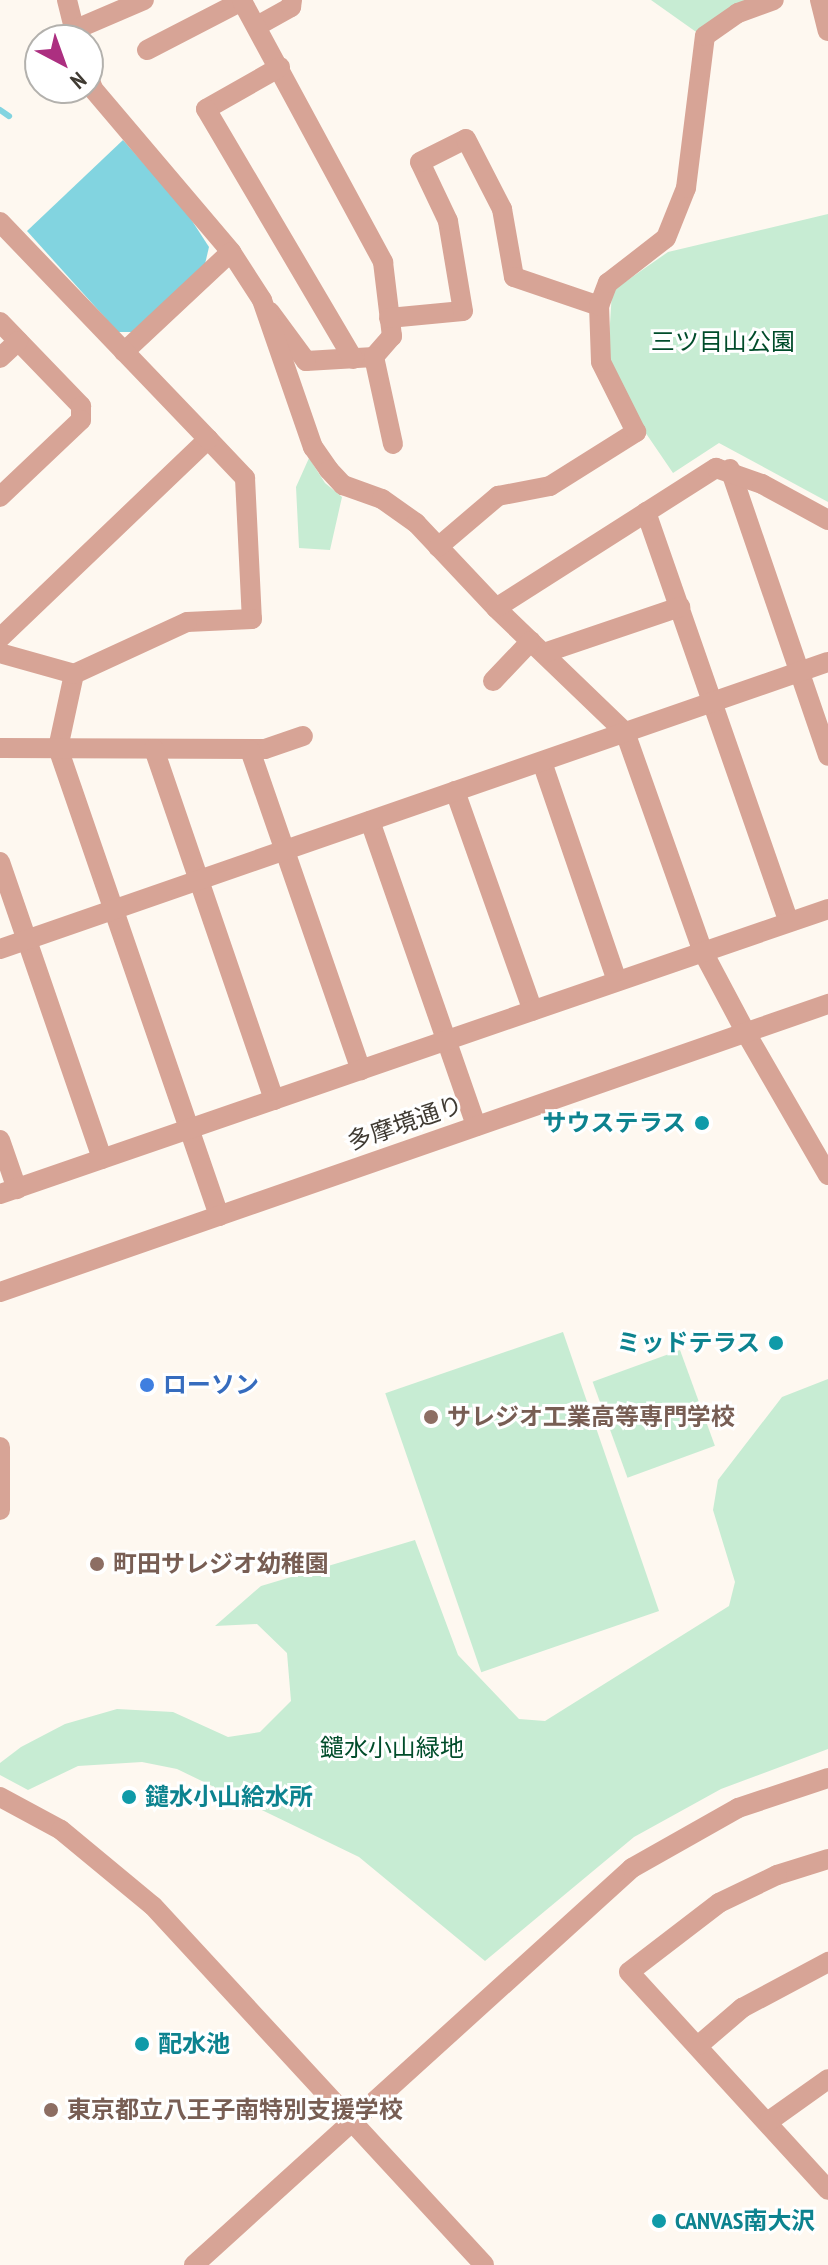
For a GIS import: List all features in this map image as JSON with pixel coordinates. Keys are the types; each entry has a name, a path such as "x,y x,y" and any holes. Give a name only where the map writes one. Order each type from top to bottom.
{"street":[{"path":"67,0 73,24"},
{"path":"97,24 144,0"},
{"path":"257,26 291,7 292,0"},
{"path":"438,547 498,496 550,486 636,432 601,362 599,306 608,283 666,238 686,188 705,36 738,13 774,0"},
{"path":"820,0 828,31"},
{"path":"104,102 231,252 306,361 374,357 392,336 383,262 242,1 147,50"},
{"path":"280,67 206,109 353,359"},
{"path":"389,318 463,311 448,221 420,162 466,139 502,209 514,277 599,306"},
{"path":"0,222 245,478 252,619 187,622 74,674 0,653"},
{"path":"124,352 231,252"},
{"path":"262,300 313,447 329,470 343,485 382,499 416,523 496,608 625,732 703,952 828,1175"},
{"path":"0,322 81,406 81,420 0,497"},
{"path":"0,358 18,341"},
{"path":"374,357 393,444"},
{"path":"0,638 208,439"},
{"path":"496,608 716,468 730,469 828,520"},
{"path":"730,469 828,756"},
{"path":"646,512 789,922"},
{"path":"499,675 537,647 680,607"},
{"path":"0,949 828,662"},
{"path":"74,674 58,748 219,1216"},
{"path":"0,748 250,750 303,736"},
{"path":"154,749 274,1100"},
{"path":"250,750 361,1070"},
{"path":"542,762 617,981"},
{"path":"455,791 533,1011"},
{"path":"370,821 476,1126"},
{"path":"0,862 102,1159"},
{"path":"0,1140 8,1192 828,909"},
{"name":"多摩境通り","path":"0,1292 828,1004"},
{"path":"0,1447 0,1510"},
{"path":"194,2265 611,1884 682,1837 738,1808 828,1778"},
{"path":"0,1797 61,1830 153,1906 484,2265"},
{"path":"828,1859 777,1875 719,1903 629,1972 769,2121 828,2190"},
{"path":"699,2045 742,2008 828,1962"},
{"path":"769,2121 828,2079"}],"green space":[{"path":"651,0 758,0 699,34"},
{"name":"三ツ目山公園","path":"828,214 828,502 719,443 673,473 643,429 608,356 612,291 668,252"},
{"path":"309,458 325,483 342,497 330,550 299,548 296,487"},
{"path":"563,1332 659,1611 481,1672 385,1393"},
{"path":"680,1350 715,1446 627,1478 593,1382"},
{"name":"鑓水小山緑地","path":"828,1379 828,1749 721,1789 634,1837 485,1961 359,1857 177,1769 142,1762 78,1766 28,1790 0,1775 0,1763 21,1747 65,1724 117,1709 173,1712 228,1737 260,1732 291,1701 287,1653 257,1624 215,1626 261,1586 415,1540 458,1655 519,1719 545,1721 729,1606 735,1582 713,1510 718,1480 782,1397"}],"water":[{"path":"123,140 185,210 209,247 205,264 132,332 118,332 27,231"}],"waterway":[{"path":"0,110 9,116"}],"place":[{"name":"サウステラス","path":"702,1123"},
{"name":"ミッドテラス","path":"776,1343"},
{"name":"ローソン","path":"147,1385"},
{"name":"サレジオ工業高等専門学校","path":"431,1417"},
{"name":"町田サレジオ幼稚園","path":"97,1564"},
{"name":"鑓水小山給水所","path":"129,1797"},
{"name":"配水池","path":"142,2044"},
{"name":"東京都立八王子南特別支援学校","path":"51,2110"},
{"name":"CANVAS南大沢","path":"659,2221"}]}
